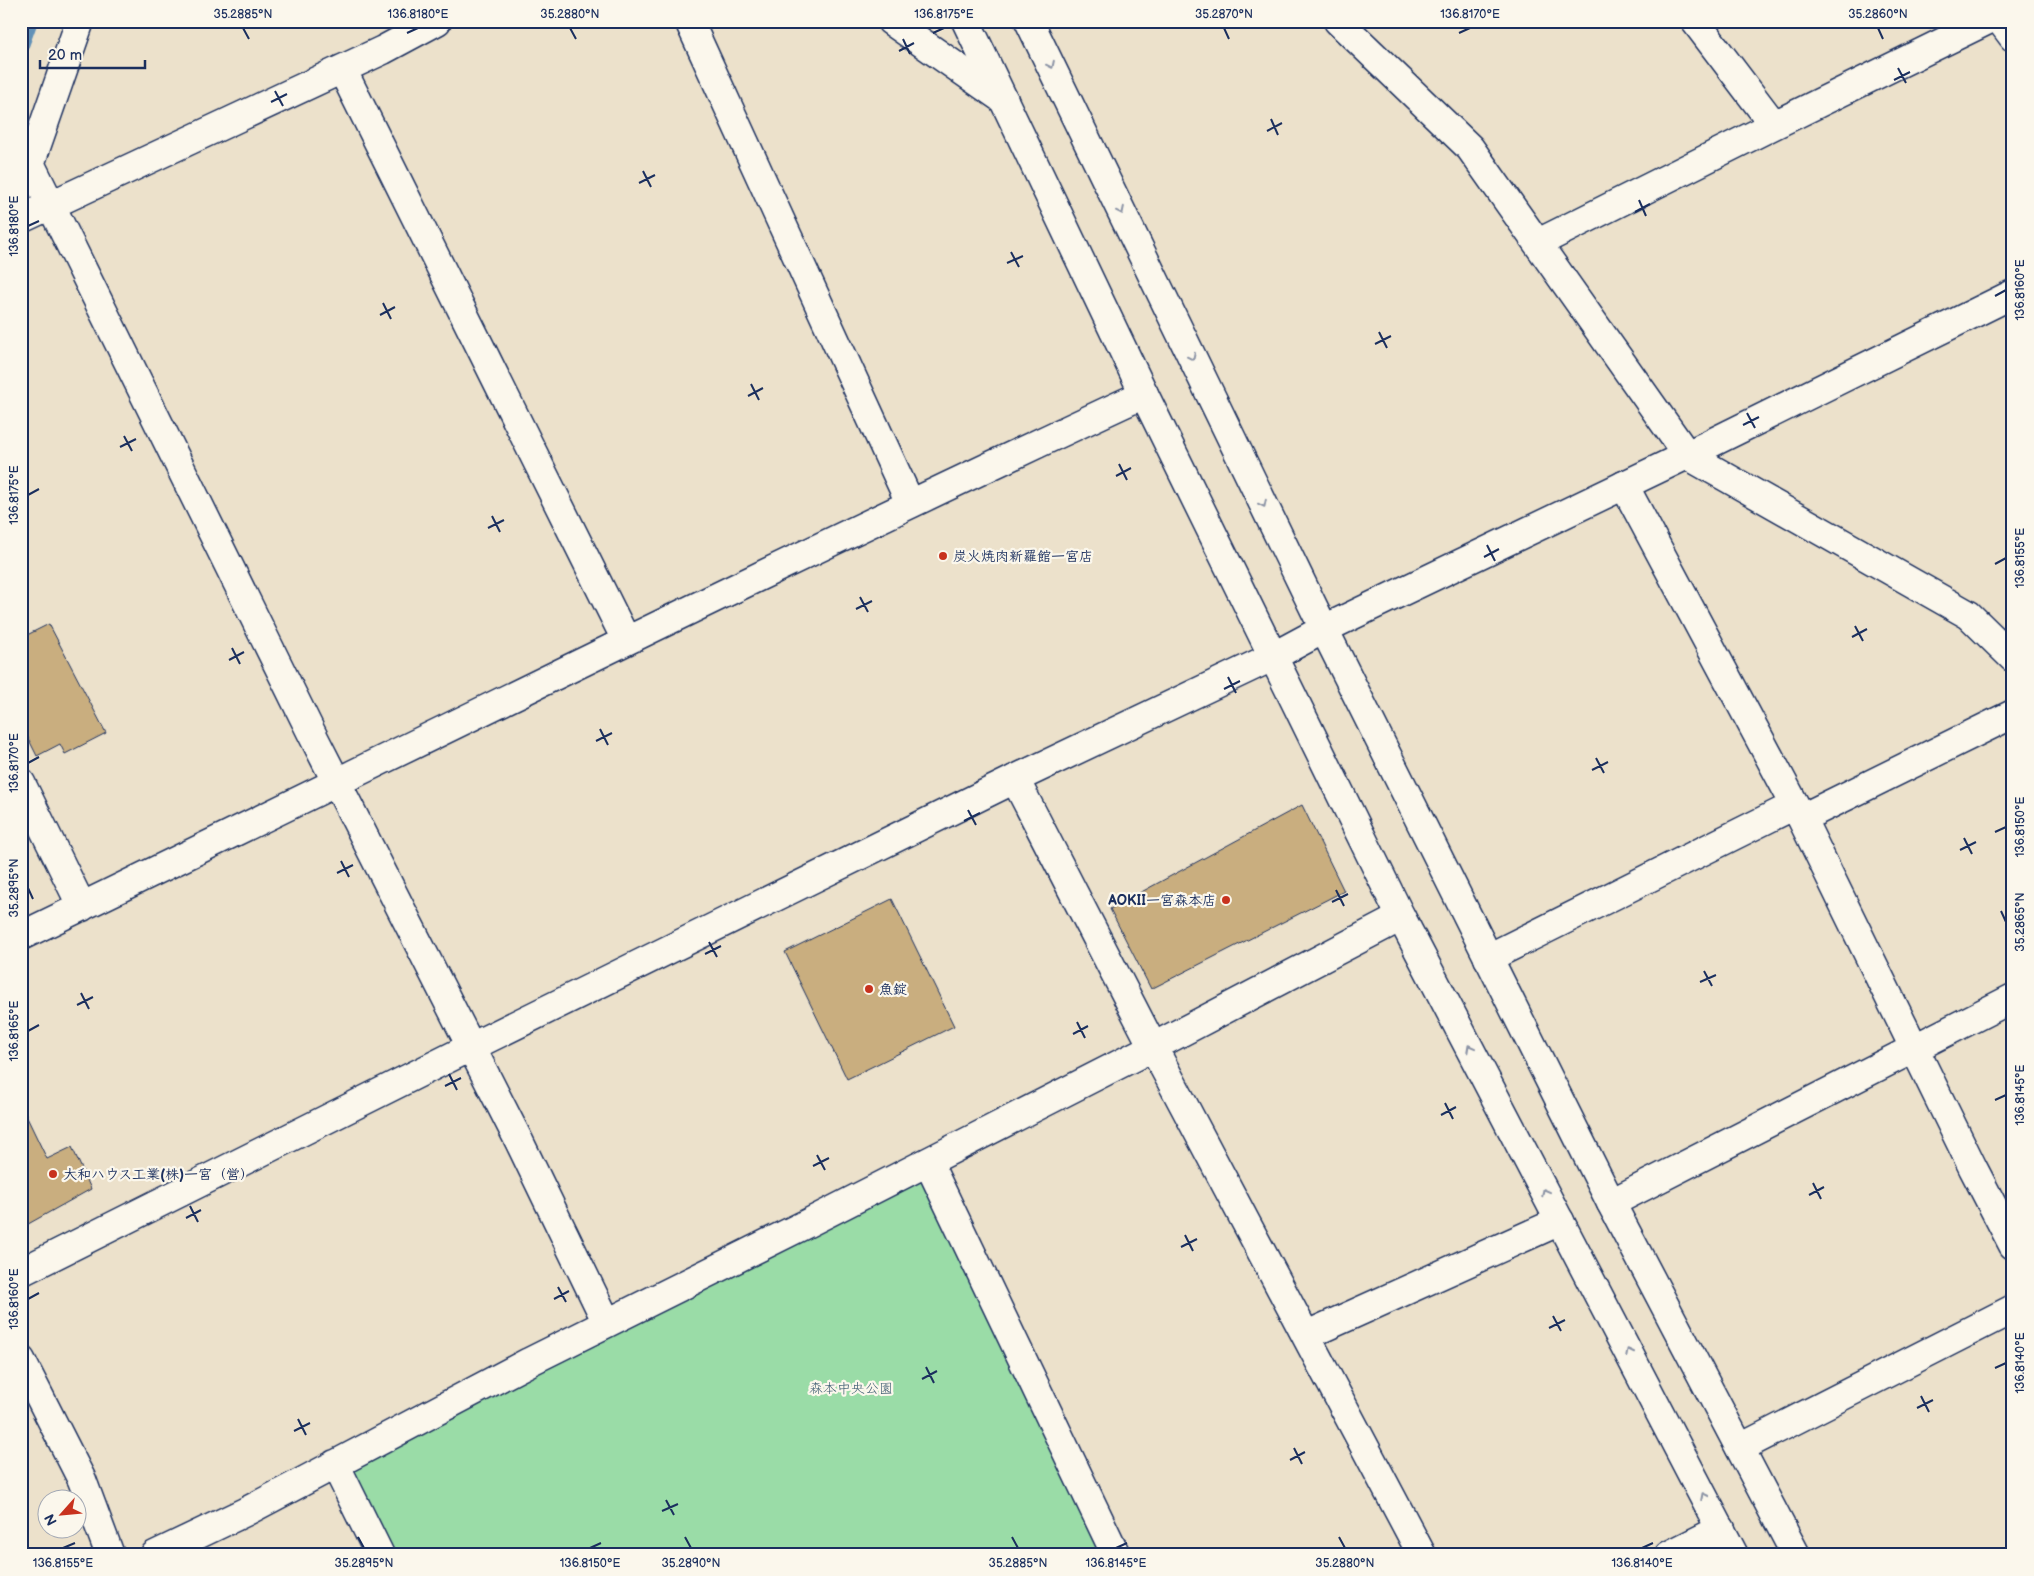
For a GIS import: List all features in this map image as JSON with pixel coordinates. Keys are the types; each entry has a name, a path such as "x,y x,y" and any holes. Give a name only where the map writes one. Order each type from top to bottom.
{"street":[{"path":"80,21 26,174 51,205 607,1323"},
{"path":"21,219 342,69 438,21"},
{"path":"689,21 910,503"},
{"path":"891,21 1004,100"},
{"path":"966,21 1144,394 1401,917 1734,1555"},
{"path":"1029,21 1324,628 1488,958 1611,1203 1796,1555"},
{"path":"1338,21 1470,148 1687,455 1968,615 2013,658"},
{"path":"1695,21 1774,125"},
{"path":"1538,244 1986,21"},
{"path":"2001,21 2013,37"},
{"path":"342,69 626,640"},
{"path":"21,1272 471,1047 1015,779 1272,657 1324,628 1687,455 2013,294"},
{"path":"21,936 626,640 910,503 1144,394"},
{"path":"1624,485 1798,811 2013,1245"},
{"path":"1488,958 1798,811 2013,714"},
{"path":"1015,779 1153,1047 1422,1555"},
{"path":"21,783 82,907"},
{"path":"155,1555 245,1512 529,1362 928,1162 1401,917"},
{"path":"1611,1203 2013,998"},
{"path":"928,1162 1116,1555"},
{"path":"1307,1335 1560,1221"},
{"path":"1740,1448 2013,1309"},
{"path":"21,1360 82,1480 110,1555"},
{"path":"335,1464 380,1555"},
{"path":"1669,1555 1721,1529"}],"green space":[{"name":"森本中央公園","path":"928,1162 1116,1555 380,1555 335,1464"}],"building":[{"path":"49,624 106,733 65,754 60,744 37,756 21,724 21,638"},
{"name":"AOKII一宮森本店","path":"1302,805 1344,891 1151,989 1110,909"},
{"name":"魚錠","path":"892,899 954,1026 847,1079 785,952"},
{"name":"大和ハウス工業(株)一宮（営）","path":"21,1105 47,1159 72,1147 91,1189 21,1228"}],"waterway":[{"path":"21,54 33,21"}],"place":[{"name":"炭火焼肉新羅館一宮店","path":"943,556"},
{"name":"AOKII一宮森本店","path":"1226,900"},
{"name":"魚錠","path":"869,989"},
{"name":"大和ハウス工業(株)一宮（営）","path":"53,1174"}]}
